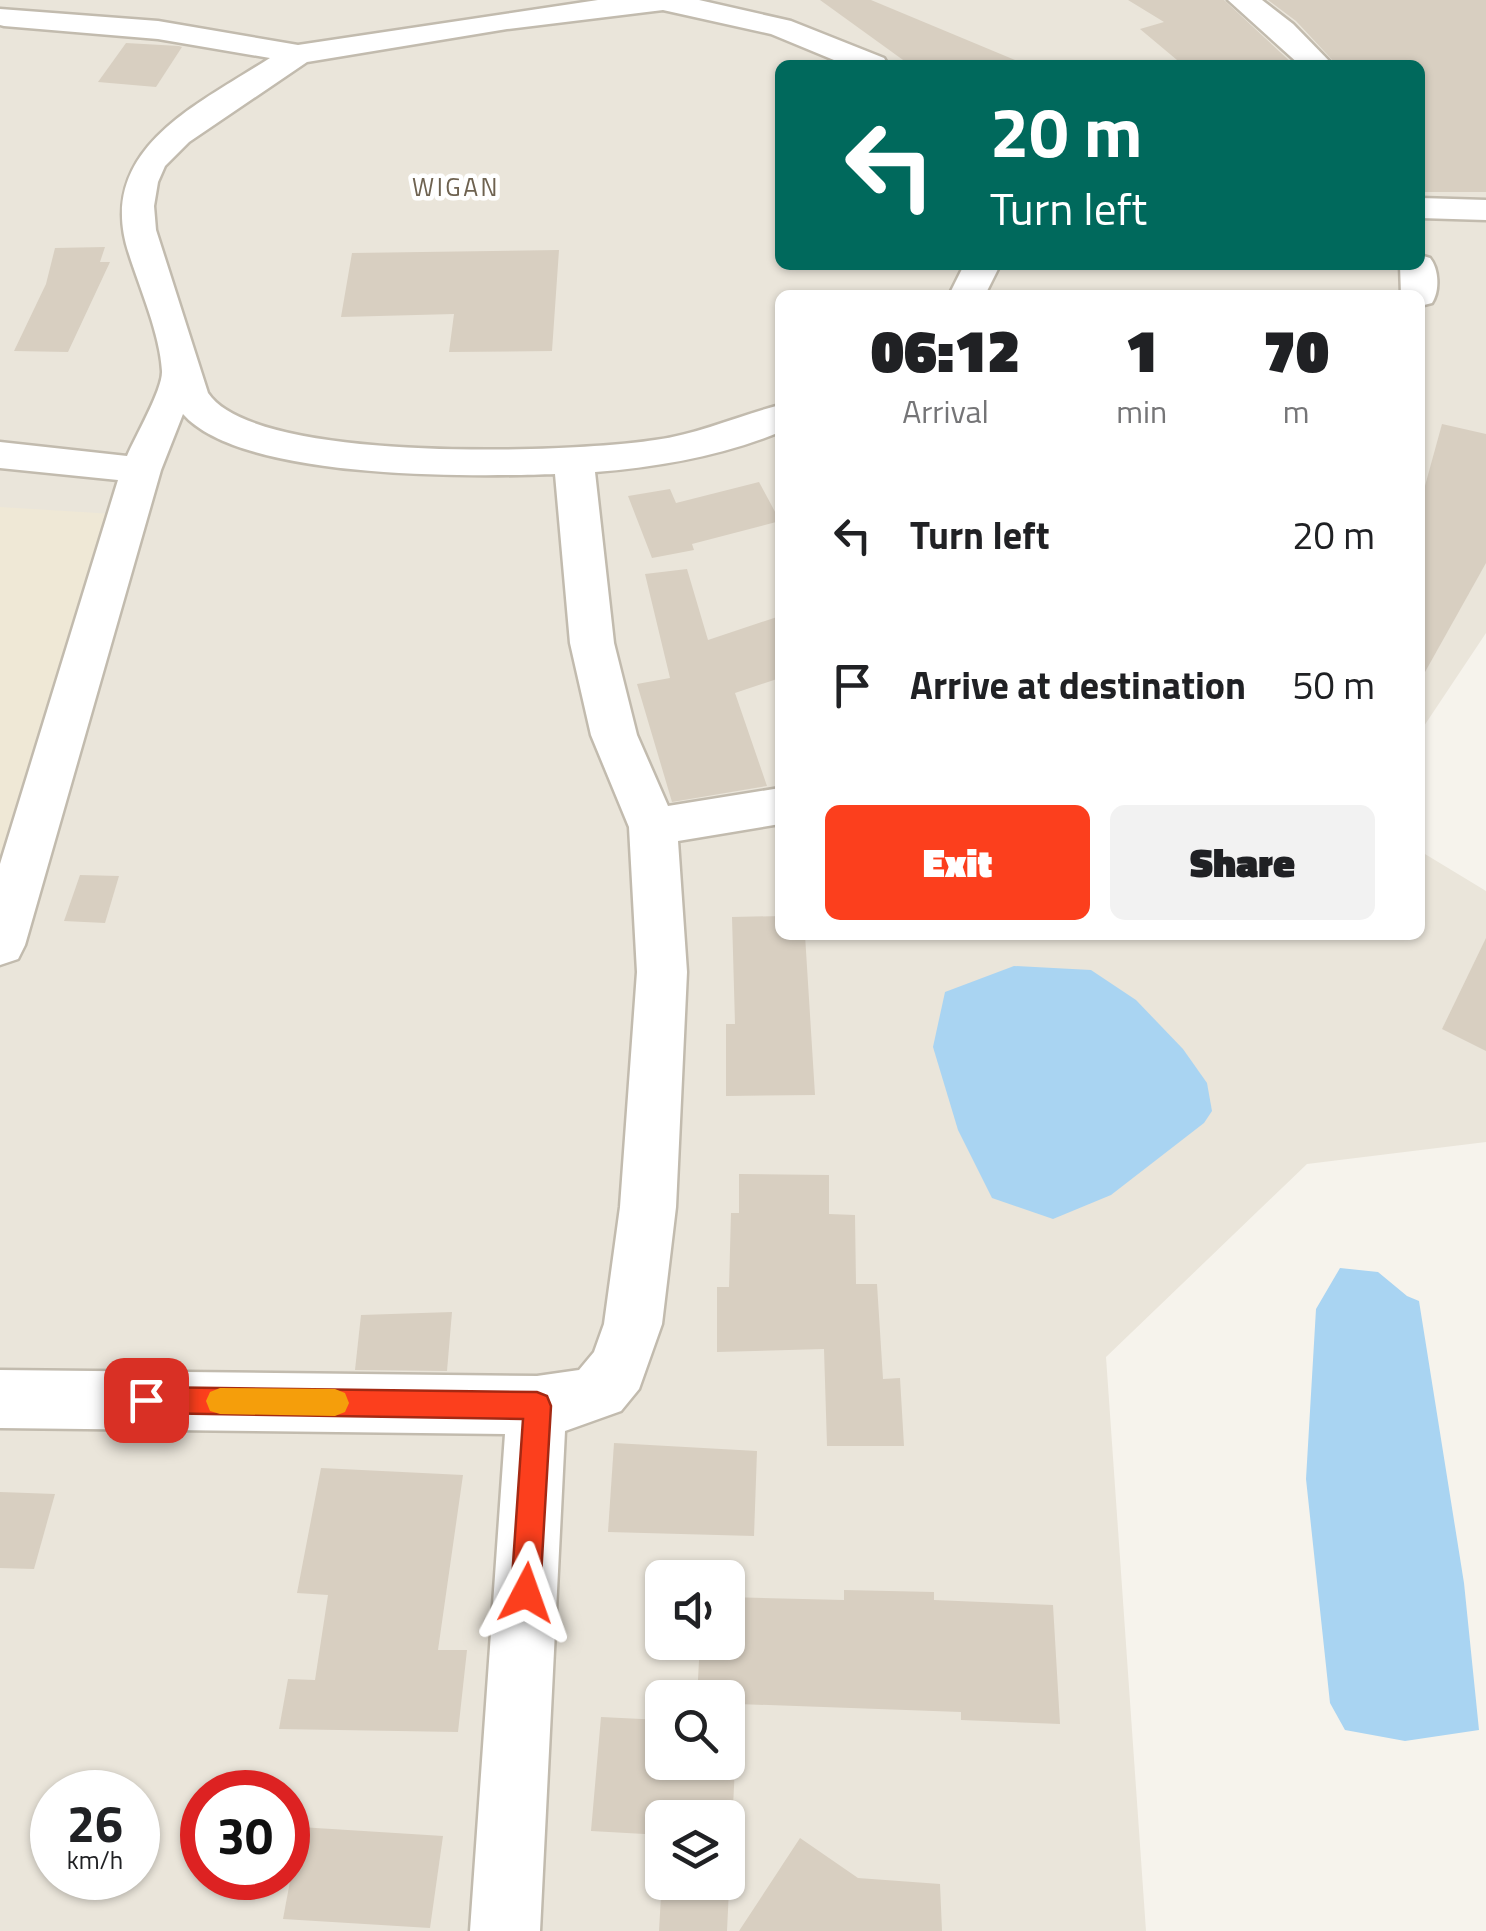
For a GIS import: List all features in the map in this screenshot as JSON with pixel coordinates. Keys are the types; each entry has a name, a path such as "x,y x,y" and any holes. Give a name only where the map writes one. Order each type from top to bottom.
{"street":[{"path":"396,37 400,0"},
{"path":"7,12 158,30 298,54 664,0 780,27 861,60"},
{"path":"1243,0 1313,60"},
{"path":"298,54 193,124 152,160 140,187 137,219 173,331 180,376 206,418 254,442 414,460 574,462 693,447 775,420"},
{"path":"1425,208 1486,210"},
{"path":"0,945 141,470 180,376"},
{"path":"0,455 141,470"},
{"path":"0,1399 537,1406 575,1401 600,1391 618,1369 633,1324 648,1207 662,972 653,827 614,735 592,644 574,462"},
{"path":"653,827 775,807"},
{"path":"504,1931 537,1406"}],"shaded area":[{"path":"0,0 1486,0 1486,633 1425,724 1425,290 775,290 775,940 1425,940 1425,854 1486,891 1486,1142 1307,1164 1106,1357 1146,1931 0,1931"},
{"path":"0,507 114,514 0,894"}],"water":[{"path":"1014,966 1091,970 1136,1000 1183,1049 1207,1083 1212,1111 1204,1123 1111,1195 1053,1219 992,1198 958,1130 933,1047 945,992"},
{"path":"1340,1268 1378,1272 1419,1301 1464,1583 1479,1730 1405,1741 1345,1730 1330,1703 1306,1479 1316,1309"}],"building":[{"path":"820,0 871,0 1015,60 903,60"},
{"path":"1128,0 1224,0 1289,60 1177,60 1140,29 1164,22"},
{"path":"1268,0 1486,0 1486,192 1425,192 1425,60 1332,60 1296,21"},
{"path":"126,43 182,47 156,87 98,82"},
{"path":"105,247 100,262 110,262 68,352 14,351 46,284 55,248"},
{"path":"559,250 552,351 449,352 454,314 341,317 352,253"},
{"path":"1442,424 1486,434 1486,563 1425,672 1425,486"},
{"path":"759,482 775,512 775,522 692,544 694,550 652,558 628,496 670,489 676,503"},
{"path":"687,569 708,640 775,618 775,680 735,693 767,786 672,802 637,684 670,678 645,574"},
{"path":"80,875 119,876 105,923 64,921"},
{"path":"775,916 775,940 805,940 815,1095 726,1096 726,1024 735,1024 732,917"},
{"path":"1486,938 1486,1051 1442,1029"},
{"path":"739,1174 829,1175 829,1214 855,1215 856,1284 877,1284 883,1379 900,1378 904,1446 827,1446 824,1349 717,1352 717,1287 729,1287 731,1213 739,1213"},
{"path":"452,1312 447,1371 355,1370 361,1315"},
{"path":"614,1443 757,1451 754,1536 608,1532"},
{"path":"321,1468 463,1475 438,1650 467,1650 458,1732 279,1729 288,1679 315,1680 328,1595 297,1593"},
{"path":"0,1492 55,1494 34,1569 0,1568"},
{"path":"844,1590 934,1592 934,1600 1053,1605 1060,1724 961,1720 961,1712 745,1704 745,1680 698,1680 699,1660 745,1660 745,1597 844,1600"},
{"path":"601,1717 645,1719 645,1780 734,1780 733,1800 645,1800 645,1834 591,1831"},
{"path":"310,1828 443,1836 430,1928 283,1919 287,1900 310,1900"},
{"path":"800,1838 858,1878 940,1884 942,1931 739,1931"},
{"path":"661,1900 729,1900 727,1931 659,1931"}],"slow traffic":[{"path":"220,1401 335,1403"}],"district":[{"name":"WIGAN","path":"456,187"}],"route":[{"path":"146,1400 537,1406 526,1593"}]}
